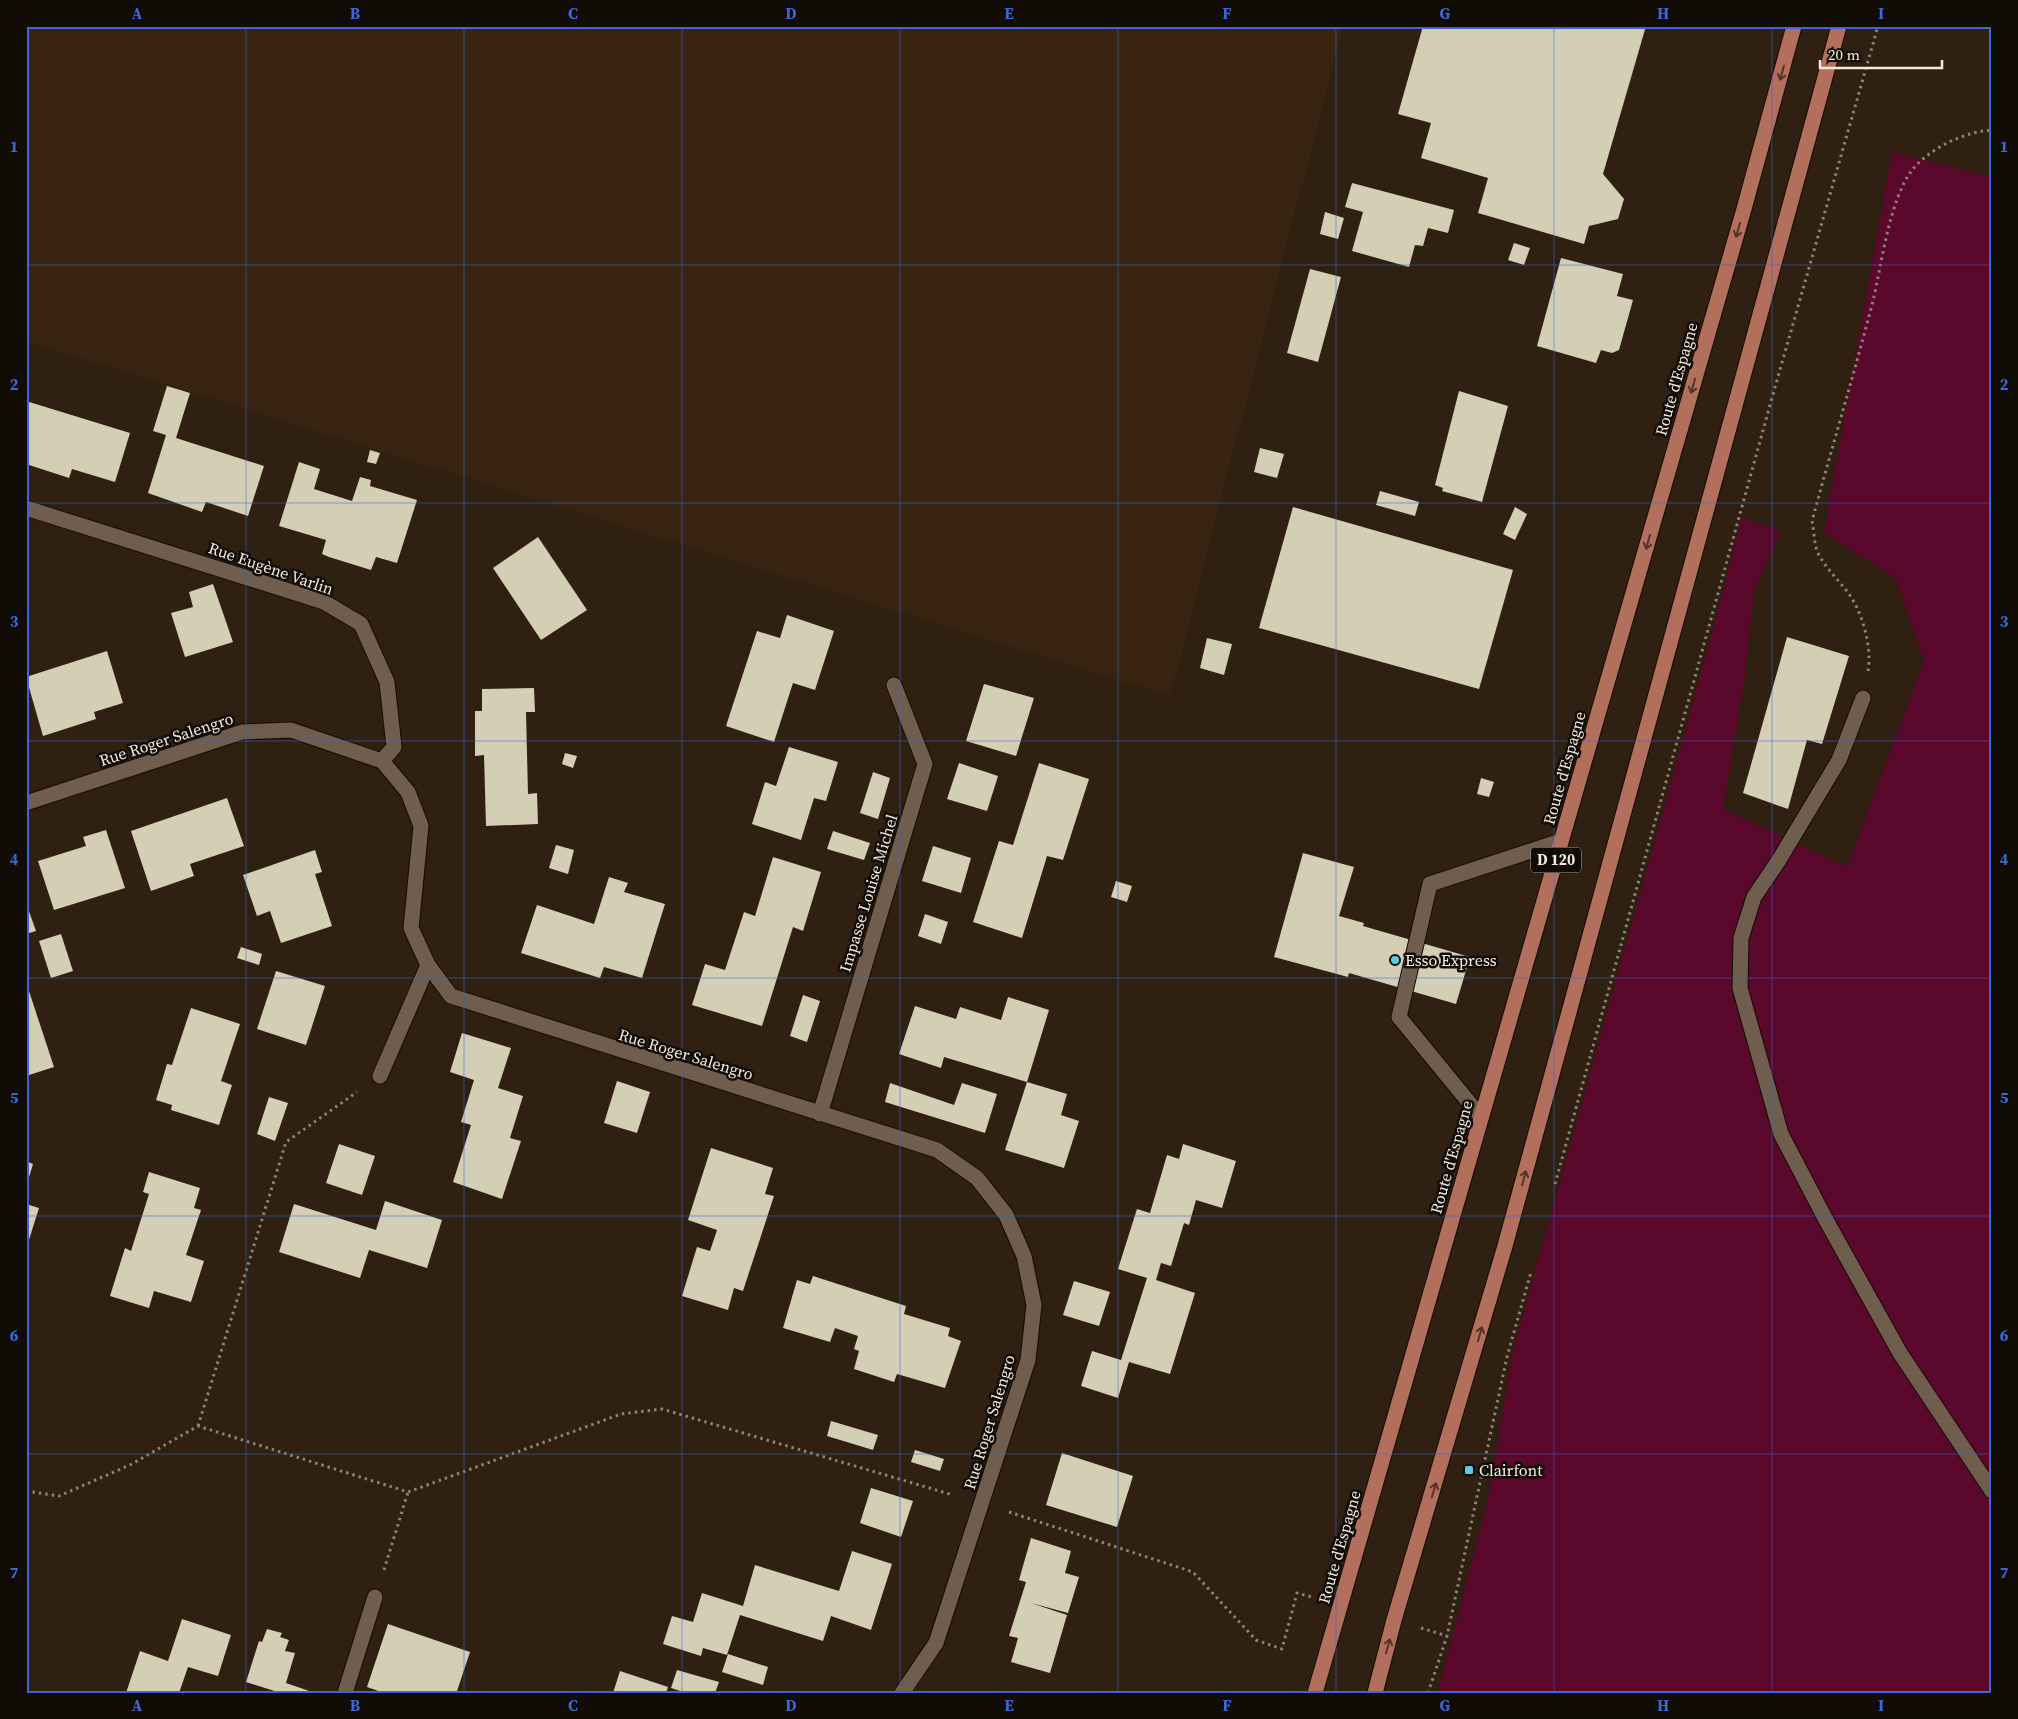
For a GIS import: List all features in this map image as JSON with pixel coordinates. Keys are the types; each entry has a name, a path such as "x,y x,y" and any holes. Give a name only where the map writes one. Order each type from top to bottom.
{"main road":[{"name":"Route d'Espagne","path":"1316,1693 1744,209 1794,26"},
{"path":"1375,1693 1394,1620 1505,1246 1839,26"}],"street":[{"name":"Rue Eugène Varlin","path":"26,508 324,602 361,624 387,682 394,747 382,761"},
{"name":"Impasse Louise Michel","path":"820,1114 925,764 894,685"},
{"path":"1863,698 1839,760 1779,860 1754,897 1742,938 1740,988 1781,1134 1826,1220 1900,1353 1992,1491"},
{"name":"Rue Roger Salengro","path":"26,803 242,732 291,730 382,761 408,792 421,826 411,928 428,965 450,996 936,1150 977,1178 1006,1215 1024,1256 1034,1305 1028,1360 936,1643 902,1693"},
{"path":"1481,1117 1399,1017 1430,884 1561,841"},
{"path":"380,1076 428,965"},
{"path":"345,1693 375,1597"}],"path":[{"path":"1555,1185 1778,377 1878,26"},
{"path":"1863,698 1870,660 1863,622 1850,594 1830,573 1816,549 1812,521 1873,300 1896,204 1912,170 1930,154 1958,137 1992,130"},
{"path":"26,1491 59,1496 130,1465 198,1426 286,1142 380,1076"},
{"path":"1428,1693 1447,1636 1507,1357 1531,1271"},
{"path":"198,1426 408,1492 621,1414 662,1409 982,1503 1193,1572 1256,1640 1282,1649 1297,1593 1341,1605"},
{"path":"375,1597 408,1492"},
{"path":"1394,1620 1447,1636"}],"shaded area":[{"path":"26,26 1343,26 1170,696 26,341"},
{"path":"1892,152 1992,177 1992,1693 1438,1693 1488,1499 1513,1352 1703,667 1742,517 1781,532 1754,591 1745,676 1723,809 1847,867 1924,661 1896,578 1824,533"}],"building":[{"path":"1423,26 1646,26 1603,174 1624,199 1618,219 1589,226 1584,244 1478,213 1488,178 1421,158 1431,123 1398,114"},
{"path":"1352,183 1454,210 1448,233 1428,228 1423,246 1415,245 1409,267 1352,251 1363,212 1345,207"},
{"path":"1325,212 1344,218 1338,239 1320,234"},
{"path":"1514,243 1530,248 1524,265 1508,260"},
{"path":"1561,258 1623,274 1617,296 1633,300 1619,350 1612,353 1601,350 1596,363 1537,346"},
{"path":"1310,269 1341,277 1318,362 1287,353"},
{"path":"167,386 190,393 176,438 264,466 248,516 206,502 202,512 148,493 166,435 153,431"},
{"path":"1459,391 1508,406 1482,502 1442,491 1443,488 1435,485"},
{"path":"26,401 130,433 115,482 72,469 69,478 26,464"},
{"path":"1260,448 1284,454 1277,478 1254,472"},
{"path":"370,450 380,453 376,464 367,462"},
{"path":"299,462 320,469 314,489 352,501 360,477 371,480 370,486 417,500 397,563 376,557 371,570 329,557 322,554 326,540 279,526"},
{"path":"1380,491 1419,502 1415,516 1376,505"},
{"path":"1293,507 1513,570 1479,689 1259,628"},
{"path":"1515,507 1527,514 1515,540 1503,534"},
{"path":"538,537 587,610 541,640 493,568"},
{"path":"213,584 233,642 185,657 171,613 193,607 189,592"},
{"path":"787,615 834,631 815,690 793,683 774,742 726,726 757,631 780,638"},
{"path":"1787,637 1849,656 1822,744 1807,740 1788,809 1743,793"},
{"path":"1207,638 1232,644 1224,675 1200,668"},
{"path":"107,651 123,703 94,712 96,719 43,736 26,677"},
{"path":"984,684 1034,698 1016,756 966,741"},
{"path":"534,688 535,712 526,712 528,794 537,793 538,824 486,826 484,755 475,756 475,711 482,711 482,689"},
{"path":"789,747 838,762 826,801 814,798 801,840 752,824 765,782 776,786"},
{"path":"565,753 577,756 573,768 562,764"},
{"path":"959,763 998,776 987,811 947,799"},
{"path":"1039,763 1089,779 1063,860 1047,856 1022,938 973,922 999,841 1013,845"},
{"path":"873,772 890,778 878,819 860,813"},
{"path":"1481,778 1494,782 1489,797 1477,794"},
{"path":"227,798 244,846 190,864 194,876 151,891 131,831"},
{"path":"106,830 125,888 54,910 38,861 86,846 83,837"},
{"path":"833,831 870,843 864,860 827,849"},
{"path":"556,845 574,850 568,874 549,868"},
{"path":"933,846 971,858 961,893 922,881"},
{"path":"315,850 322,872 315,874 332,926 281,943 270,911 257,916 243,875"},
{"path":"1303,853 1354,867 1339,916 1364,923 1363,926 1470,957 1456,1004 1349,973 1348,977 1274,957"},
{"path":"773,857 821,872 803,931 793,927 762,1026 692,1005 705,964 725,970 744,912 755,916"},
{"path":"609,877 628,883 624,892 665,904 642,978 604,967 600,978 521,953 537,905 594,924"},
{"path":"1116,881 1132,886 1127,902 1111,897"},
{"path":"26,903 36,931 26,934"},
{"path":"925,914 948,922 941,944 918,936"},
{"path":"61,934 73,971 51,978 39,941"},
{"path":"241,947 262,954 259,965 237,958"},
{"path":"276,971 325,986 306,1045 257,1029"},
{"path":"26,986 54,1067 26,1076"},
{"path":"803,995 820,1001 807,1042 790,1036"},
{"path":"1008,997 1049,1010 1027,1082 944,1057 941,1068 899,1054 915,1006 956,1019 960,1007 1001,1020"},
{"path":"191,1008 240,1024 221,1081 232,1085 219,1125 171,1110 172,1105 156,1100 167,1064 172,1065"},
{"path":"462,1033 511,1048 498,1088 523,1096 510,1138 521,1141 502,1199 453,1182 471,1125 461,1122 474,1080 450,1072"},
{"path":"617,1081 650,1092 637,1133 604,1123"},
{"path":"1027,1082 1067,1094 1061,1115 1079,1121 1064,1168 1005,1150"},
{"path":"890,1083 954,1105 962,1083 997,1094 985,1133 885,1102"},
{"path":"269,1097 288,1103 275,1141 257,1134"},
{"path":"339,1144 375,1156 362,1195 326,1183"},
{"path":"1183,1144 1236,1161 1222,1208 1196,1200 1189,1225 1184,1223 1171,1266 1161,1263 1156,1280 1195,1293 1170,1374 1129,1362 1118,1398 1081,1386 1092,1351 1121,1360 1147,1278 1118,1269 1137,1209 1150,1213 1167,1155 1179,1159"},
{"path":"711,1148 773,1168 765,1194 774,1196 743,1291 734,1288 728,1310 682,1296 697,1247 710,1251 717,1230 688,1220"},
{"path":"26,1161 33,1164 27,1184 26,1184"},
{"path":"149,1172 200,1188 194,1208 201,1210 186,1255 204,1261 191,1302 154,1291 149,1308 110,1296 125,1248 131,1251 149,1194 143,1192"},
{"path":"385,1201 442,1220 427,1268 369,1250 360,1278 279,1252 294,1204 376,1230"},
{"path":"26,1204 39,1208 27,1246 26,1246"},
{"path":"813,1276 906,1306 904,1314 950,1328 948,1336 961,1341 945,1388 897,1374 894,1382 854,1369 859,1351 854,1349 858,1336 835,1328 830,1342 783,1328 797,1280 810,1284"},
{"path":"1074,1281 1110,1292 1099,1326 1063,1315"},
{"path":"831,1421 878,1435 873,1450 827,1436"},
{"path":"915,1450 944,1459 940,1471 911,1462"},
{"path":"1062,1453 1133,1476 1117,1527 1046,1505"},
{"path":"871,1488 913,1501 901,1537 860,1523"},
{"path":"1031,1538 1071,1551 1065,1573 1079,1577 1068,1613 1031,1603 1067,1615 1050,1673 1011,1662 1018,1638 1009,1636 1026,1582 1019,1580"},
{"path":"852,1551 892,1564 871,1630 831,1616 823,1641 740,1615 727,1655 703,1648 701,1656 663,1644 672,1616 693,1622 702,1593 743,1606 755,1565 839,1591"},
{"path":"182,1619 231,1635 218,1676 188,1667 179,1693 126,1693 140,1651 168,1661"},
{"path":"388,1624 470,1652 457,1691 462,1693 384,1693 367,1687"},
{"path":"267,1629 282,1633 280,1637 289,1640 285,1651 295,1653 286,1683 315,1693 281,1693 246,1682 259,1641 262,1642"},
{"path":"728,1654 768,1667 763,1685 722,1672"},
{"path":"677,1670 719,1682 715,1693 686,1693 671,1688"},
{"path":"620,1671 668,1687 666,1693 613,1693"}],"place":[{"name":"Esso Express","path":"1395,960"},
{"name":"Clairfont","path":"1469,1470"}]}
